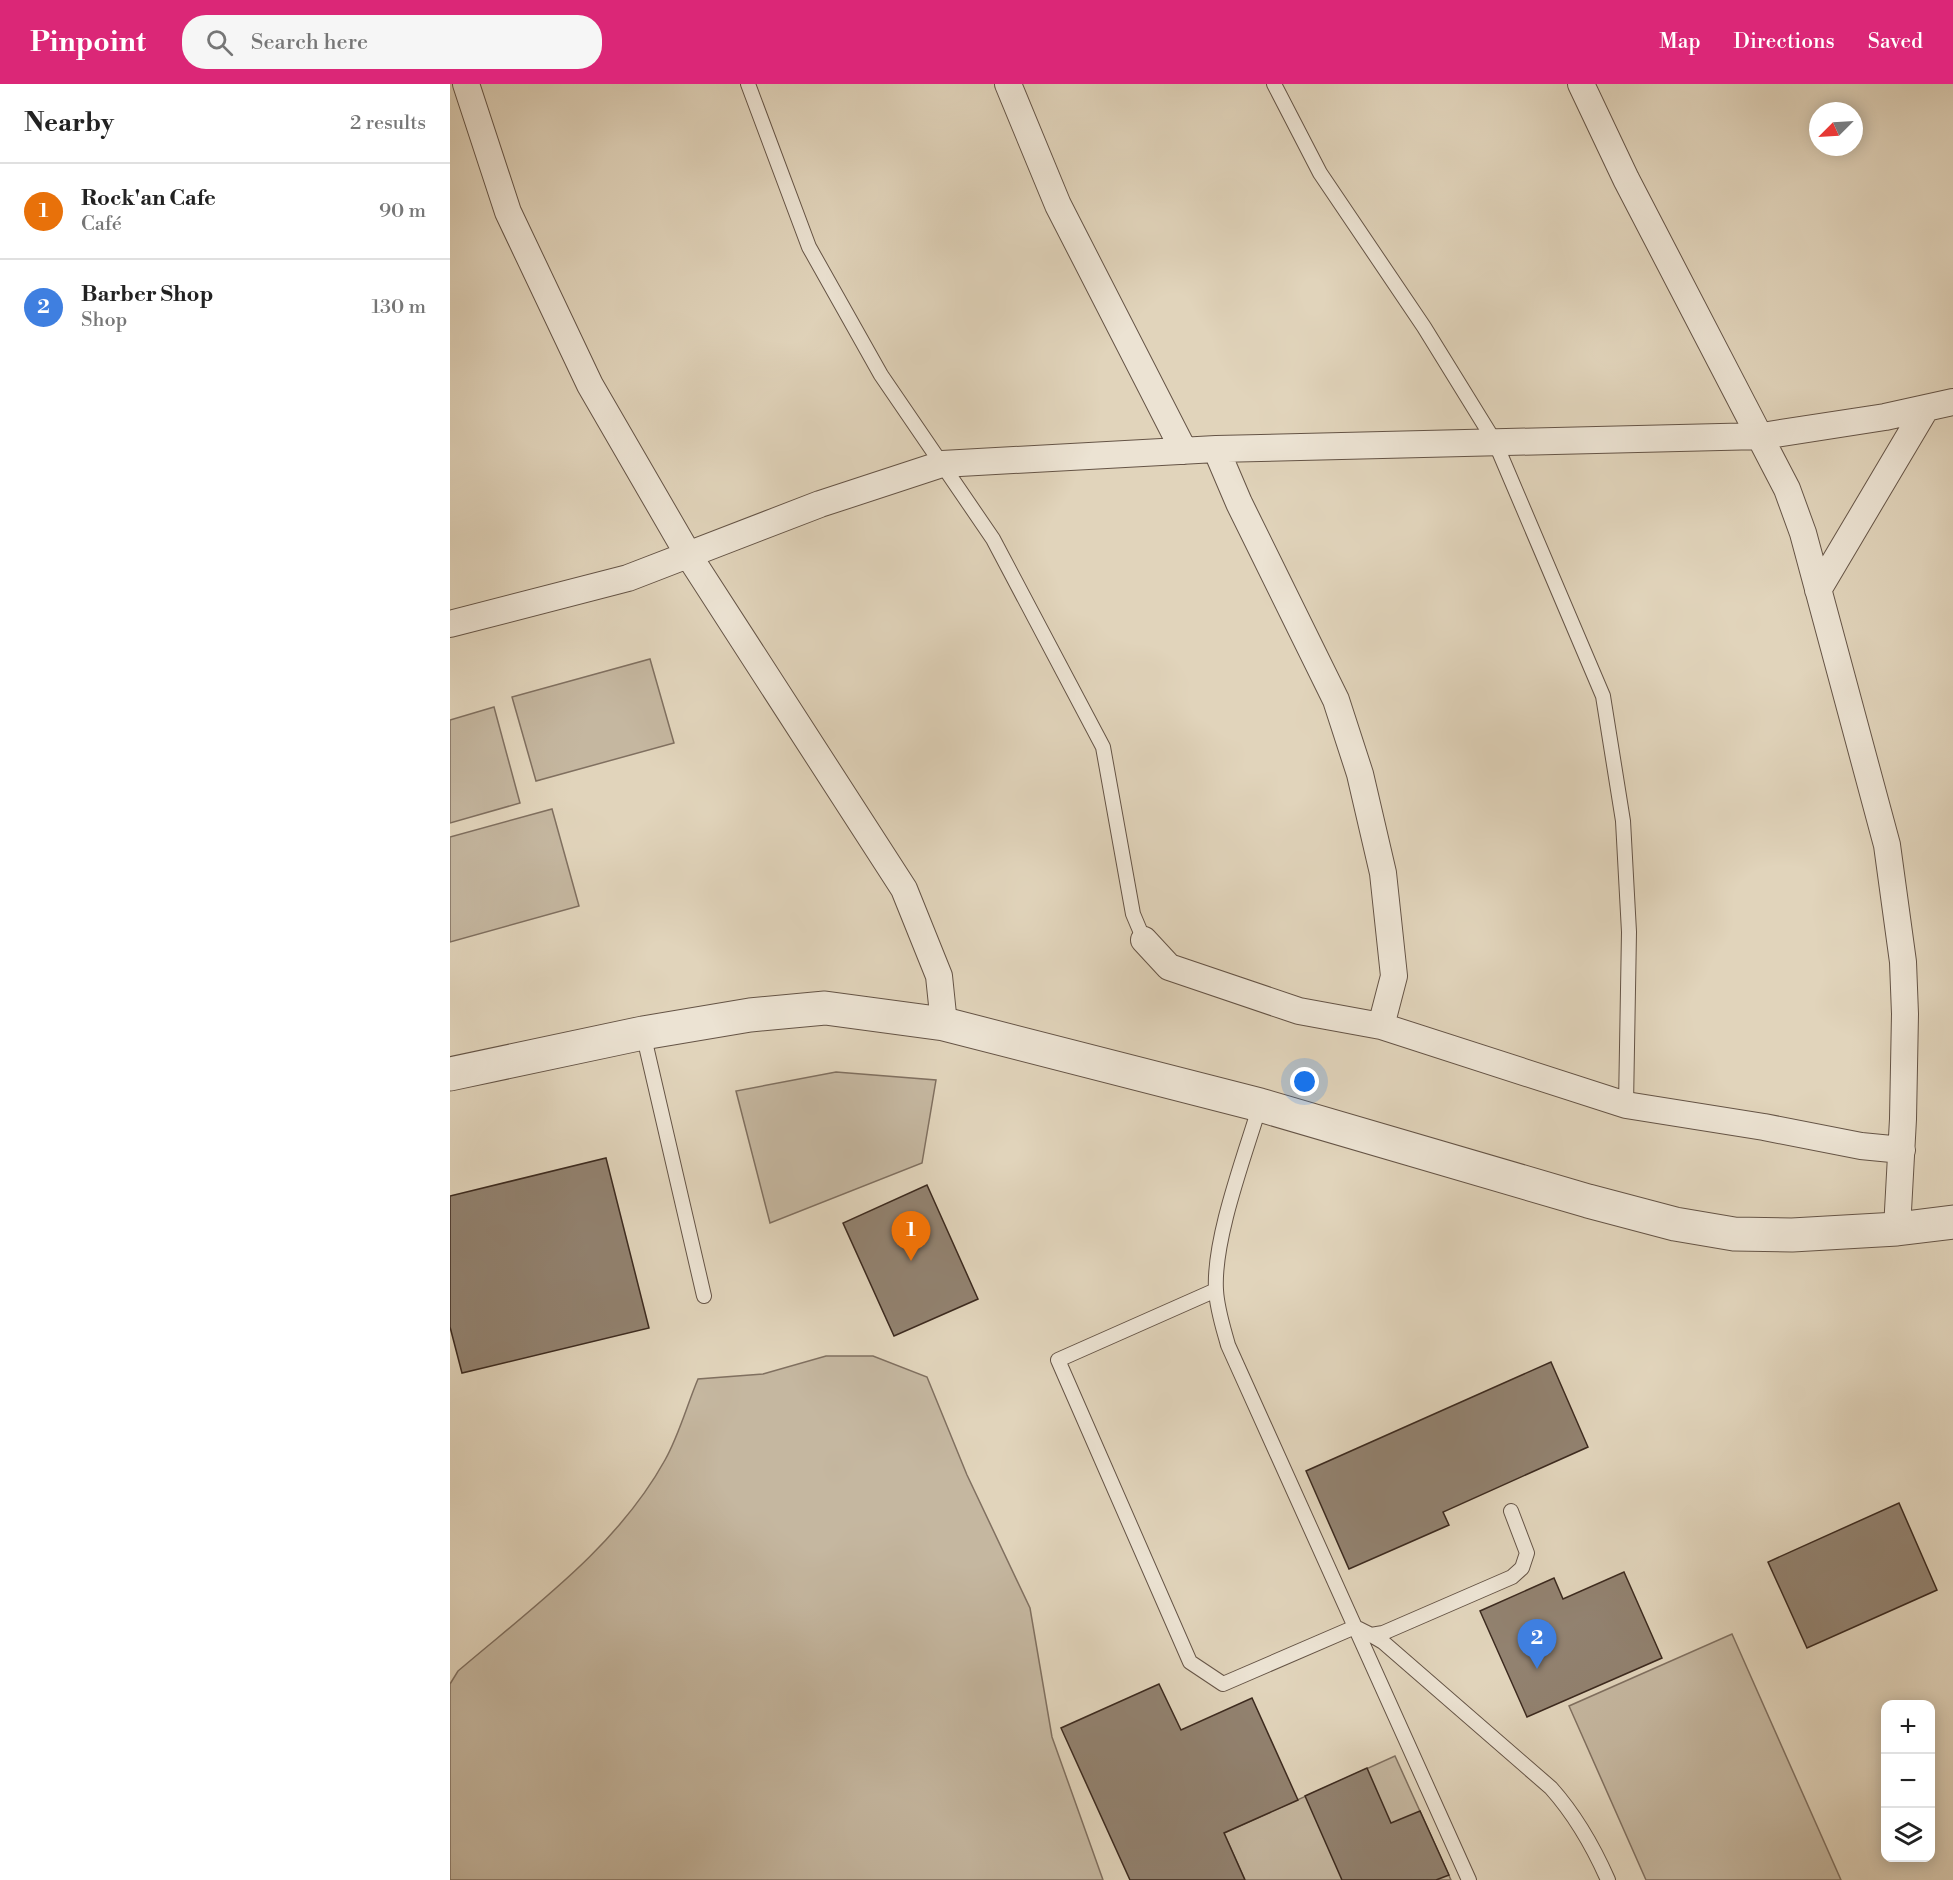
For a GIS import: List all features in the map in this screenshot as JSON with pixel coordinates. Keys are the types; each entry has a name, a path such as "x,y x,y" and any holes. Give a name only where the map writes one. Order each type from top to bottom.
{"street":[{"path":"466,84 481,136 518,234 590,385 689,556 904,889 939,976 944,1024"},
{"path":"1008,84 1058,205 1184,451"},
{"path":"1581,84 1632,189 1762,436 1787,489 1818,590 1887,845 1903,962 1905,1014 1902,1150 1897,1229"},
{"path":"450,624 628,578 820,504 942,464 1216,449 1762,436 1953,402"},
{"path":"1818,590 1926,408"},
{"path":"1216,449 1239,503 1336,700 1360,774 1383,873 1394,976 1381,1026"},
{"path":"1144,940 1169,967 1299,1011 1381,1026 1626,1105 1764,1127 1861,1146 1902,1150"},
{"path":"450,1074 643,1033 750,1015 825,1008 944,1024 1260,1105 1588,1202 1675,1224 1734,1234 1792,1235 1897,1229 1953,1222"}],"lane":[{"path":"748,84 809,247 881,375 993,539 1103,747 1133,914 1144,940"},
{"path":"1274,84 1320,173 1424,327 1495,442 1603,696 1623,821 1629,932 1626,1105"},
{"path":"643,1033 704,1296"},
{"path":"1260,1105 1225,1229 1216,1290 1228,1345 1469,1880"},
{"path":"1216,1290 1058,1360 1190,1662 1223,1684 1355,1627 1371,1635 1383,1642 1551,1788 1569,1809 1591,1842 1608,1880"},
{"path":"1371,1635 1383,1634 1512,1577 1522,1568 1527,1553 1511,1511"}],"shaded area":[{"path":"650,659 674,743 536,781 512,697"},
{"path":"494,707 520,803 450,823 450,720"},
{"path":"552,809 579,906 450,942 450,837"},
{"path":"836,1072 936,1080 922,1163 770,1223 736,1091"},
{"path":"826,1356 873,1356 927,1377 967,1475 1030,1608 1052,1737 1103,1880 450,1880 450,1684 458,1671 572,1574 623,1521 665,1460 698,1379 763,1374"},
{"path":"1732,1634 1841,1880 1646,1880 1569,1706"},
{"path":"1395,1756 1451,1880 1245,1880 1224,1833"}],"building":[{"path":"606,1158 649,1328 462,1373 450,1327 450,1196"},
{"path":"927,1185 978,1299 894,1336 843,1223"},
{"path":"1551,1362 1588,1447 1443,1512 1449,1525 1349,1569 1306,1471"},
{"path":"1899,1503 1937,1590 1807,1648 1768,1562"},
{"path":"1624,1572 1662,1658 1527,1717 1480,1611 1554,1578 1563,1599"},
{"path":"1159,1684 1181,1730 1252,1698 1298,1800 1224,1833 1245,1880 1130,1880 1061,1728"},
{"path":"1367,1768 1391,1823 1420,1811 1449,1875 1436,1880 1342,1880 1305,1796"}],"place":[{"name":"Rock'an Cafe","path":"911,1261"},
{"name":"Barber Shop","path":"1537,1669"}]}
